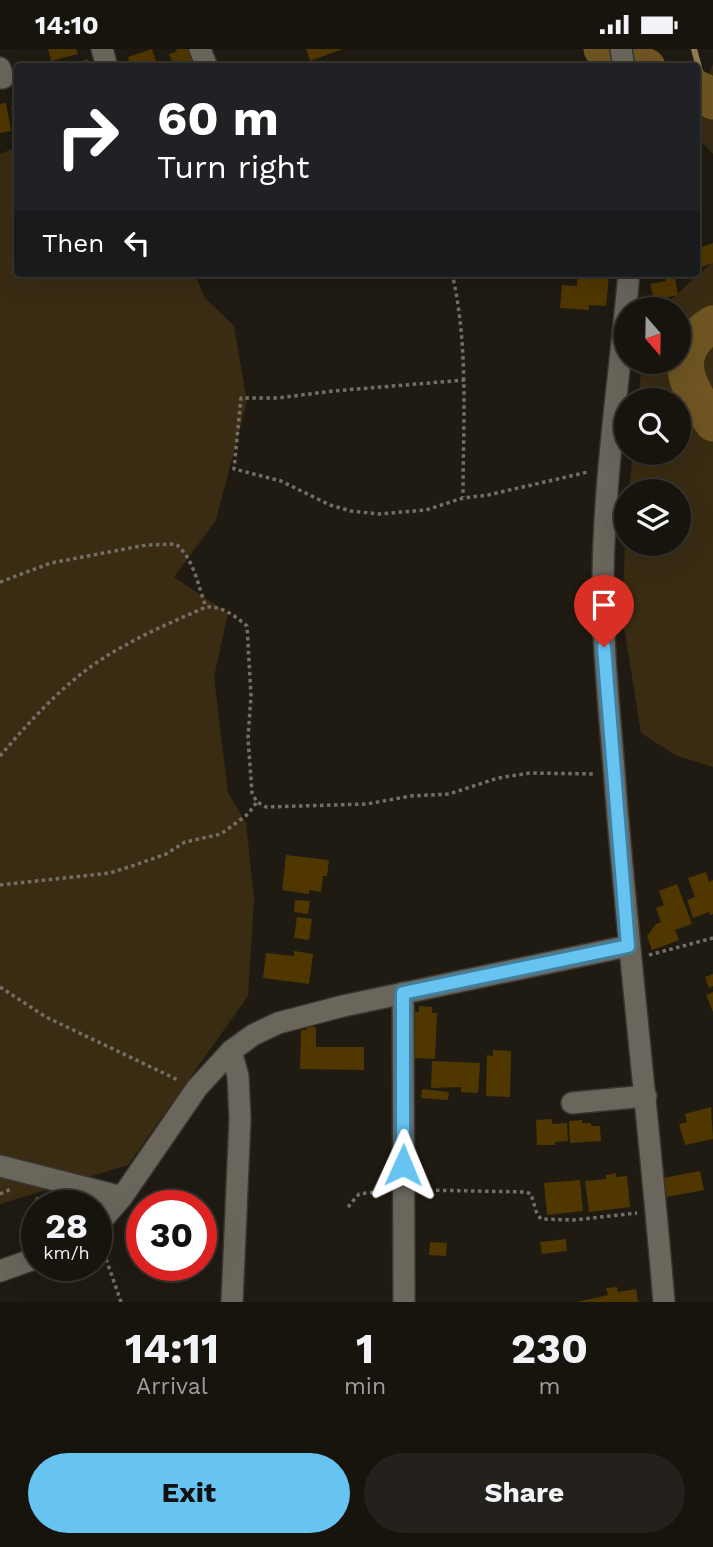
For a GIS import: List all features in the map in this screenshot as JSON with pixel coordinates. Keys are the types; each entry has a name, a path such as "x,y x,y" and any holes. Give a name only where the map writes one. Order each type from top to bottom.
{"street":[{"path":"0,68 3,78 0,78"},
{"path":"629,277 603,578 604,647 629,953 646,1096 664,1302"},
{"path":"112,1209 197,1089 231,1051 253,1034 278,1023 403,993 629,953"},
{"path":"403,993 404,1302"},
{"path":"231,1051 238,1076 240,1119 232,1302"},
{"path":"572,1103 646,1096"},
{"path":"0,1165 122,1197"},
{"path":"0,1271 21,1264"}],"path":[{"path":"453,277 459,305 465,380 463,498"},
{"path":"465,380 333,390 278,398 241,398 234,469 281,481 330,505 351,511 379,514 426,510 463,498 488,495 611,467"},
{"path":"0,582 51,563 146,545 176,544 191,562 206,607"},
{"path":"0,756 63,689 85,671 122,646 206,607 215,607 233,615 247,627 251,697 248,738 252,793 257,802 266,807 367,804 411,796 449,794 498,778 530,773 615,775"},
{"path":"0,885 110,873 135,865 166,854 186,842 221,834 248,814 257,802"},
{"path":"629,953 676,949 713,938"},
{"path":"0,987 46,1017 197,1089"},
{"path":"348,1207 359,1194 365,1192 402,1190 531,1193 541,1219 574,1220 657,1211"},
{"path":"112,1276 121,1302"}],"shaded area":[{"path":"713,64 713,154 700,140 700,96"},
{"path":"14,148 14,277 196,277 205,298 234,326 247,402 216,520 174,577 228,613 214,677 228,793 246,823 254,898 248,996 128,1165 46,1190 21,1190 21,1198 0,1204 0,154"},
{"path":"713,262 713,767 675,755 641,733 622,614 625,556 691,556 691,479 630,479 632,465 691,465 691,388 639,388 641,375 691,375 691,297 674,297 696,277 700,277 700,274"}],"building":[{"path":"48,49 76,49 78,54 51,61"},
{"path":"152,49 157,63 123,63 129,61 128,57"},
{"path":"176,49 190,49 195,63 172,63 169,54 177,51"},
{"path":"306,49 343,49 310,61"},
{"path":"6,103 11,131 0,133 0,104"},
{"path":"713,243 713,263 700,268 700,248"},
{"path":"578,277 609,277 606,306 589,305 589,310 560,308 562,285 577,286"},
{"path":"665,277 675,277 678,295 653,297 650,284 666,281"},
{"path":"286,855 329,860 321,892 309,890 309,894 282,890"},
{"path":"706,872 709,882 713,880 713,914 710,915 709,912 693,918 687,900 695,897 688,878"},
{"path":"677,884 692,924 675,930 679,940 652,950 647,936 656,924 661,922 656,908 664,905 659,891"},
{"path":"295,900 310,901 308,914 294,912"},
{"path":"297,917 312,919 309,940 294,938"},
{"path":"294,951 313,954 309,984 263,978 266,953 294,956"},
{"path":"713,974 713,986 709,988 705,977"},
{"path":"713,992 713,1012 706,995"},
{"path":"419,1006 432,1007 432,1013 437,1013 435,1059 414,1058 415,1012 419,1012"},
{"path":"307,1027 316,1027 316,1047 364,1047 364,1070 300,1069 301,1030 306,1030"},
{"path":"493,1050 511,1051 510,1097 486,1096 487,1055 493,1056"},
{"path":"432,1061 480,1063 478,1093 461,1092 461,1087 431,1088"},
{"path":"422,1089 449,1092 448,1100 421,1098"},
{"path":"711,1107 713,1139 685,1145 679,1124 687,1122 685,1114"},
{"path":"552,1119 552,1124 567,1123 568,1141 555,1142 555,1145 537,1145 536,1120"},
{"path":"582,1120 582,1123 591,1123 591,1126 600,1126 601,1141 570,1143 569,1121"},
{"path":"700,1171 704,1190 667,1197 663,1178"},
{"path":"616,1173 616,1177 627,1176 630,1207 589,1212 585,1181 606,1179 606,1175"},
{"path":"580,1180 583,1211 547,1215 544,1183"},
{"path":"566,1239 567,1251 542,1254 540,1242"},
{"path":"430,1242 447,1243 446,1256 429,1255"},
{"path":"617,1287 618,1292 636,1289 638,1302 577,1302 608,1295 606,1288"}],"waterway":[{"path":"602,49 637,63"},
{"path":"694,49 698,63"},
{"path":"700,71 706,93"},
{"path":"700,90 713,101"},
{"path":"713,324 699,335 690,347 686,359 689,384 713,423"}],"route":[{"path":"403,1165 403,993 628,946 604,647"}]}
